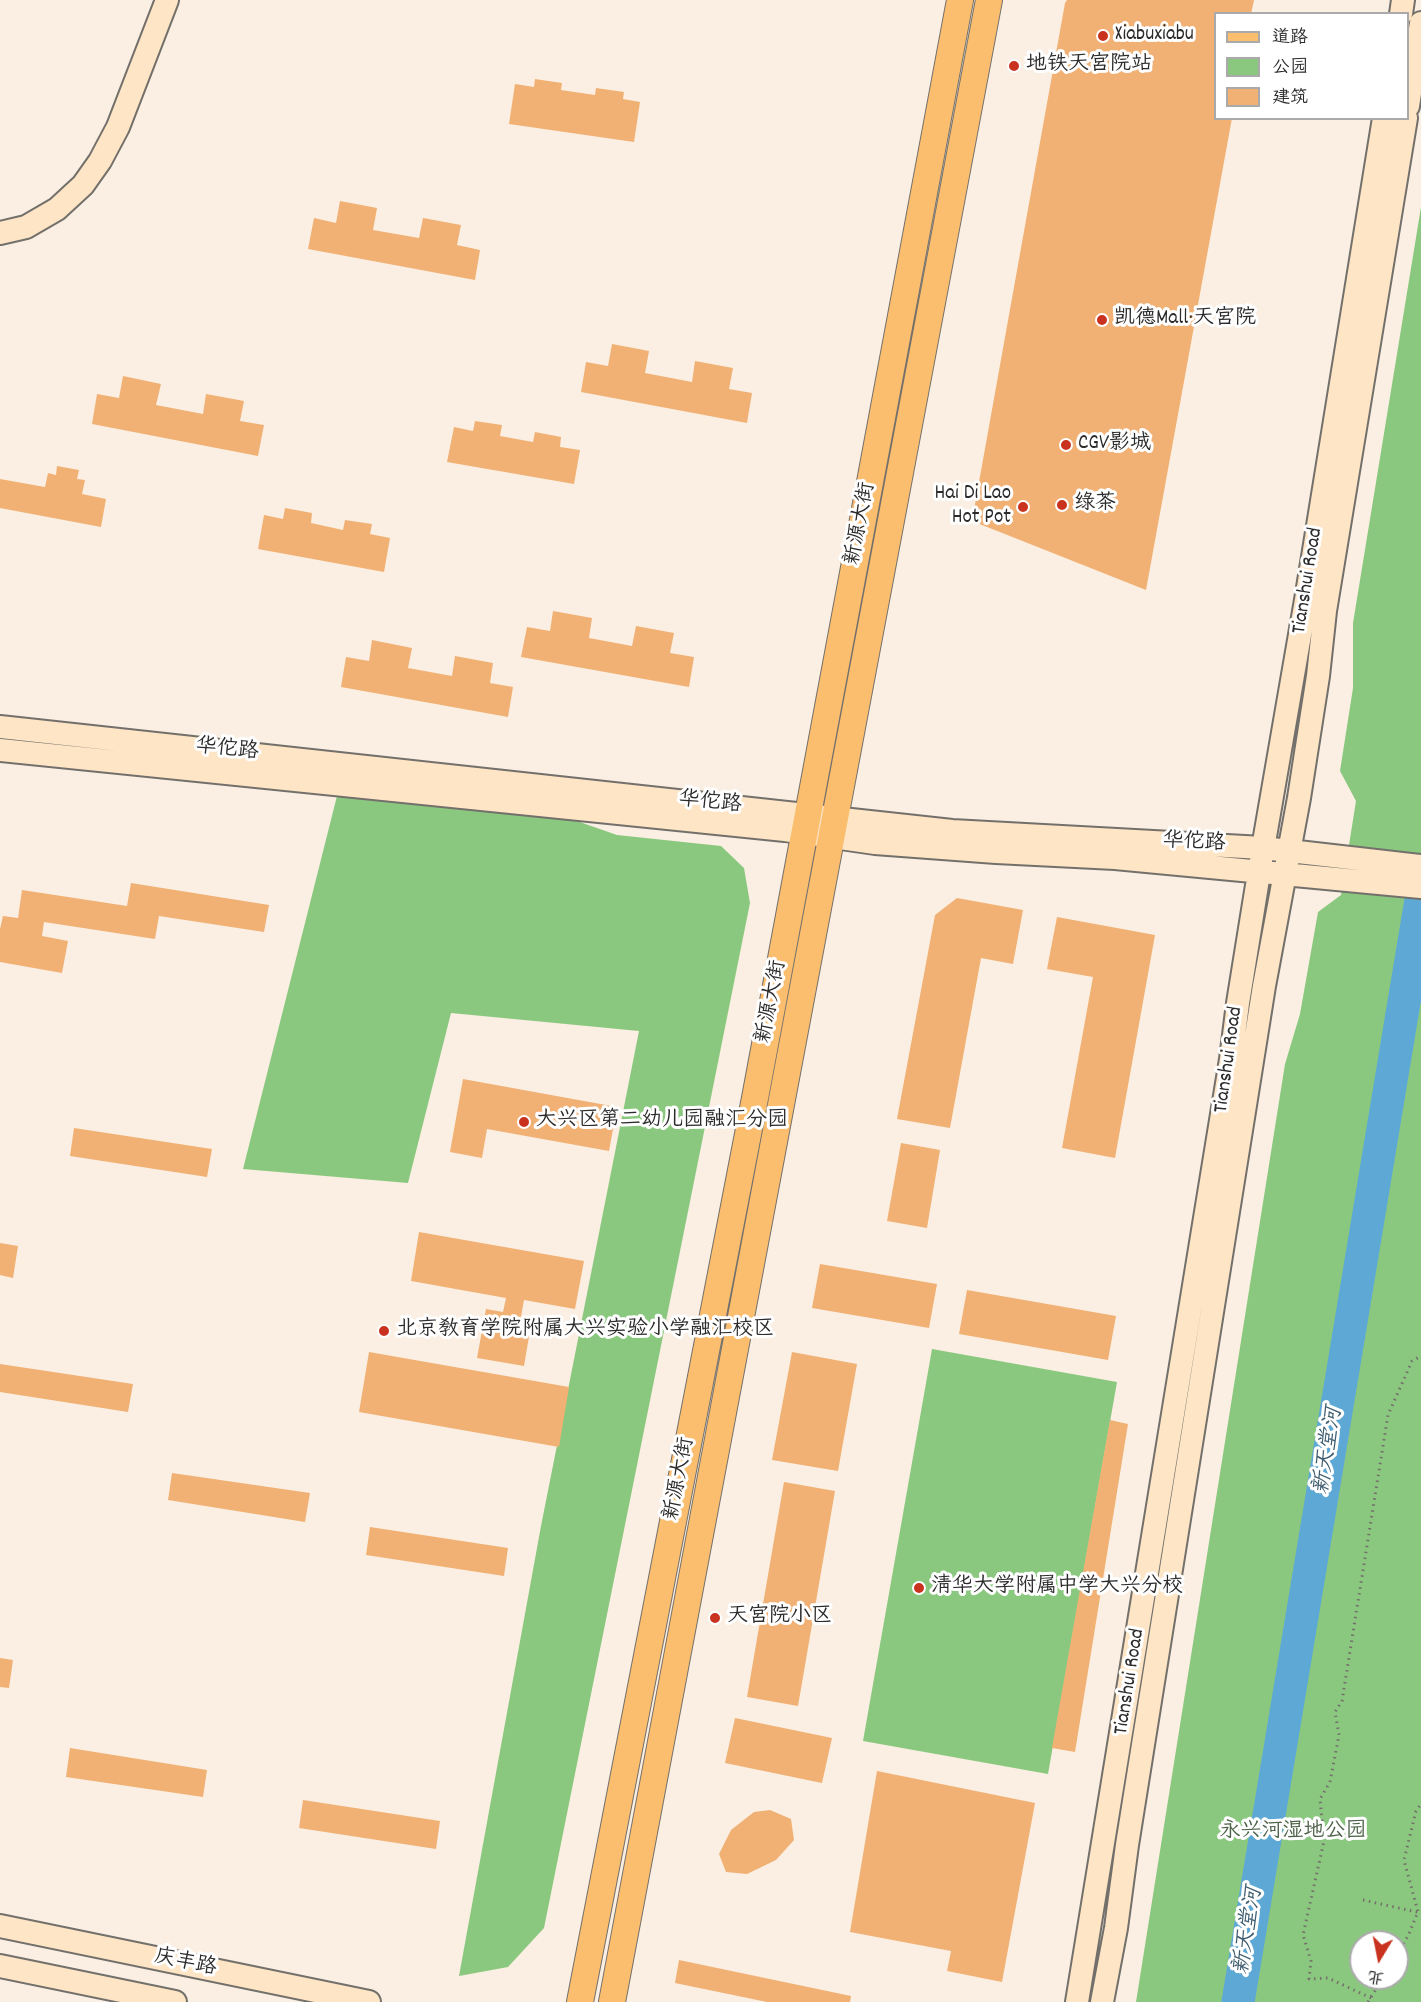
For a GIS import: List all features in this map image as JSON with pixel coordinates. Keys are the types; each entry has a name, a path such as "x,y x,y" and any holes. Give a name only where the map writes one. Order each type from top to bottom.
{"main road":[{"path":"0,233 26,227 57,209 83,186 100,161 118,127 167,0"},
{"name":"新源大街","path":"580,2002 807,823 960,0"},
{"name":"新源大街","path":"612,2002 989,0"},
{"path":"1409,94 1421,24"},
{"name":"Tianshui Road","path":"1077,2002 1232,1059 1238,1003 1259,871 1308,588 1384,120"},
{"name":"Tianshui Road","path":"1102,2002 1116,1928 1127,1845 1262,998 1316,687 1325,611 1406,120"},
{"name":"华佗路","path":"0,727 832,827 952,831 1263,848 1289,851 1421,888"},
{"name":"华佗路","path":"0,750 807,823"},
{"name":"华佗路","path":"832,827 886,844 1115,858 1285,874 1421,866"},
{"name":"庆丰路","path":"0,1926 369,2002"},
{"path":"0,1966 175,2002"}],"path":[{"path":"1370,2000 1328,1978 1309,1979 1311,1961 1303,1935 1324,1840 1320,1799 1330,1782 1339,1735 1335,1712 1342,1701 1388,1415 1412,1361 1421,1356"},
{"path":"1409,1934 1420,1912 1404,1860 1416,1811 1421,1804"},
{"path":"1363,1900 1420,1912"}],"green space":[{"name":"永兴河湿地公园","path":"1421,207 1421,2002 1136,2002 1285,1064 1300,1014 1318,912 1341,895 1356,801 1340,771 1353,688 1353,623"},
{"path":"339,788 531,805 617,835 721,846 744,868 750,903 544,1928 508,1967 459,1976 541,1526 639,1031 451,1013 408,1183 243,1169"},
{"path":"932,1349 1117,1382 1048,1774 863,1741"}],"building":[{"name":"凯德Mall·天宫院","path":"1067,0 1254,0 1251,12 1214,12 1214,120 1232,120 1146,590 972,521"},
{"path":"535,79 562,83 561,90 595,95 596,88 624,92 623,99 640,102 634,142 509,124 515,84 534,87"},
{"path":"340,201 377,208 373,230 419,238 423,218 461,225 457,245 480,250 475,280 308,249 314,218 336,223"},
{"path":"612,344 649,351 645,373 692,382 695,361 733,368 729,389 752,393 747,423 581,392 586,362 608,366"},
{"path":"123,376 161,384 156,405 203,414 206,394 244,401 240,421 264,425 258,456 92,424 97,394 119,398"},
{"path":"475,421 502,425 500,436 533,442 535,432 561,437 560,447 580,450 574,484 447,462 454,427 473,431"},
{"path":"57,466 79,470 77,479 85,480 82,494 106,499 101,527 0,508 0,479 45,487 48,473 56,475"},
{"path":"285,508 312,513 311,523 343,530 345,520 372,524 370,534 390,538 384,572 258,549 264,515 283,519"},
{"path":"553,611 592,618 589,638 632,646 636,626 674,633 670,653 694,657 689,687 521,657 527,627 550,631"},
{"path":"372,640 412,648 408,668 452,676 455,656 493,663 490,683 513,687 508,717 341,687 346,657 369,661"},
{"path":"131,883 269,905 264,932 159,916 155,939 44,922 42,936 68,941 62,973 0,962 0,929 3,916 18,918 22,890 127,906"},
{"path":"957,898 1023,910 1013,964 981,958 950,1128 897,1119 935,915"},
{"path":"1057,917 1155,935 1115,1158 1062,1148 1093,977 1047,969"},
{"path":"463,1079 617,1107 609,1151 487,1129 482,1158 450,1152"},
{"path":"74,1128 212,1149 207,1177 70,1156"},
{"path":"901,1143 940,1150 927,1228 887,1221"},
{"path":"419,1232 584,1261 575,1309 524,1300 521,1317 532,1319 524,1366 477,1358 486,1309 503,1312 506,1298 411,1281"},
{"path":"0,1243 18,1246 13,1278 0,1275"},
{"path":"820,1264 937,1284 929,1328 812,1308"},
{"path":"967,1290 1116,1316 1108,1360 959,1334"},
{"path":"369,1352 569,1387 559,1447 359,1412"},
{"path":"792,1352 857,1364 838,1471 772,1460"},
{"path":"0,1364 133,1384 128,1412 0,1392"},
{"path":"1110,1420 1128,1424 1075,1752 1052,1748"},
{"path":"172,1473 310,1493 305,1522 168,1500"},
{"path":"784,1482 835,1491 798,1706 747,1697"},
{"path":"370,1527 508,1548 504,1576 366,1555"},
{"path":"0,1658 13,1660 9,1688 0,1687"},
{"path":"735,1718 832,1738 822,1783 725,1763"},
{"path":"70,1748 207,1770 203,1797 66,1777"},
{"path":"877,1771 1035,1803 1002,1982 947,1971 951,1951 850,1932"},
{"path":"303,1800 440,1821 436,1849 299,1828"},
{"path":"770,1810 791,1819 794,1840 776,1860 747,1874 726,1872 719,1854 731,1830 754,1812"},
{"path":"679,1960 851,1996 850,2002 767,2002 675,1983"}],"waterway":[{"name":"新天堂河","path":"1238,2002 1421,900"}],"place":[{"name":"Xiabuxiabu","path":"1103,36"},
{"name":"地铁天宫院站","path":"1014,66"},
{"name":"凯德Mall·天宫院","path":"1102,320"},
{"name":"CGV影城","path":"1066,445"},
{"name":"绿茶","path":"1062,505"},
{"name":"Hai Di Lao Hot Pot","path":"1023,507"},
{"name":"大兴区第二幼儿园融汇分园","path":"524,1122"},
{"name":"北京教育学院附属大兴实验小学融汇校区","path":"384,1331"},
{"name":"清华大学附属中学大兴分校","path":"919,1588"},
{"name":"天宫院小区","path":"715,1618"}]}
